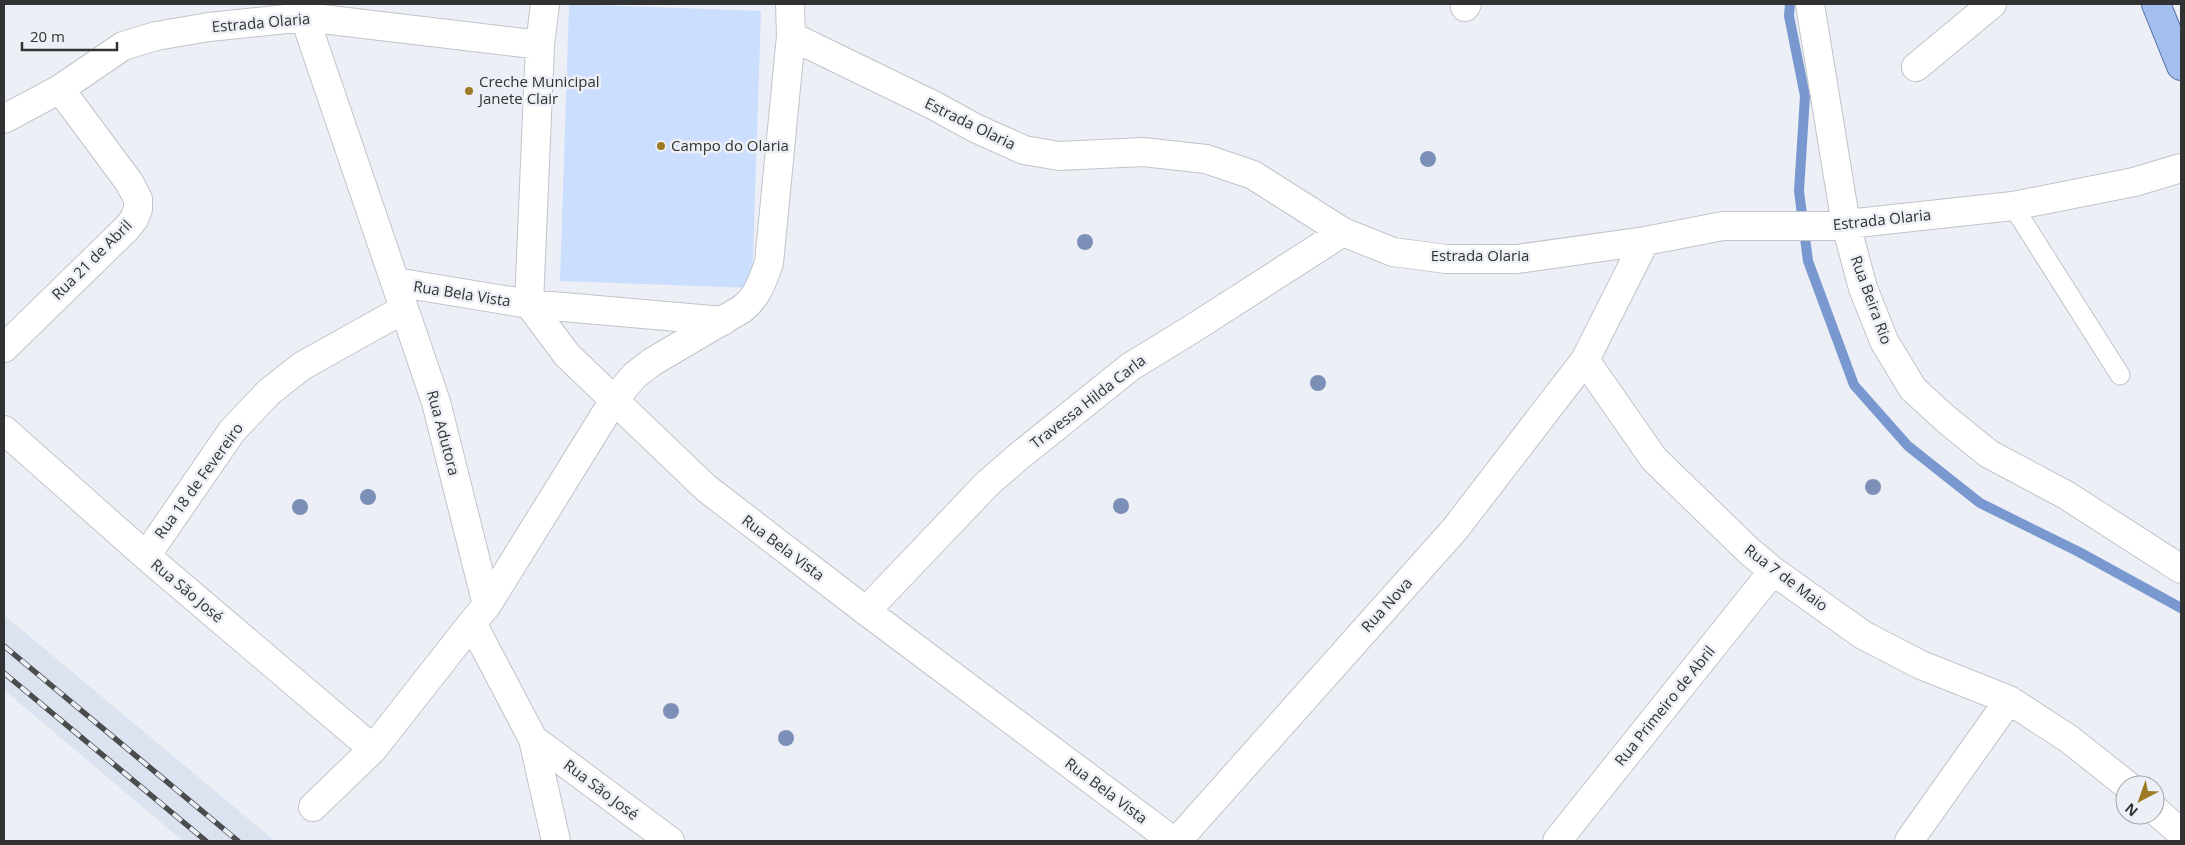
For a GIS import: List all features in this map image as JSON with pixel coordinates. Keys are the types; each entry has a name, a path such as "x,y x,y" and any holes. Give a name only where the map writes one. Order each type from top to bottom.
{"main road":[{"path":"2156,4 2181,66"}],"street":[{"path":"545,4 540,45 529,304 723,321"},
{"path":"313,807 372,748 480,614 614,400 634,376 652,362 723,321 753,299 760,287 769,263 791,36 790,4"},
{"name":"Rua Beira Rio","path":"1810,4 1837,226 1884,340 1913,389 1989,454 2066,495 2181,569"},
{"path":"1916,67 1992,4"},
{"name":"Estrada Olaria","path":"4,119 60,89 123,46 156,36 303,11 540,45"},
{"name":"Rua Adutora","path":"303,11 436,402 480,614 533,740 556,841"},
{"name":"Estrada Olaria","path":"791,36 933,105 975,128 1024,150 1059,156 1143,152 1206,159 1253,175 1343,232 1393,252 1446,260 1517,259 1645,241 1723,226 1837,226 2013,206 2134,182 2181,168"},
{"name":"Rua 21 de Abril","path":"4,348 127,228 134,219 138,209 138,200 129,182 60,89"},
{"name":"Travessa Hilda Carla","path":"866,612 988,484 1018,457 1130,367 1343,232"},
{"path":"1585,360 1645,241"},
{"name":"Rua Bela Vista","path":"395,282 529,304 567,355 706,488 866,612 1173,841"},
{"name":"Rua 18 de Fevereiro","path":"146,556 232,431 269,392 302,366 404,309"},
{"name":"Rua 7 de Maio","path":"1585,360 1654,459 1773,572 1863,635 1921,665 2009,700 2069,739 2115,775"},
{"name":"Rua Nova","path":"1177,841 1455,529 1585,360"},
{"name":"Rua São José","path":"4,430 146,556 372,748"},
{"name":"Rua Primeiro de Abril","path":"1557,841 1773,572"},
{"path":"1909,841 2009,700"},
{"name":"Rua São José","path":"533,740 670,841"},
{"path":"2165,819 2181,833"}],"lane":[{"path":"2013,206 2120,375"}],"shaded area":[{"name":"Campo do Olaria","path":"569,4 761,11 752,288 560,281"},
{"path":"4,615 275,841 183,841 4,690"}],"waterway":[{"path":"1790,4 1789,16 1805,96 1799,191 1808,261 1854,385 1908,446 1980,503 2079,552 2181,608"}],"railway":[{"path":"4,646 238,841"},
{"path":"4,673 206,841"}],"place":[{"name":"Creche Municipal Janete Clair","path":"469,91"},
{"name":"Campo do Olaria","path":"661,146"}]}
